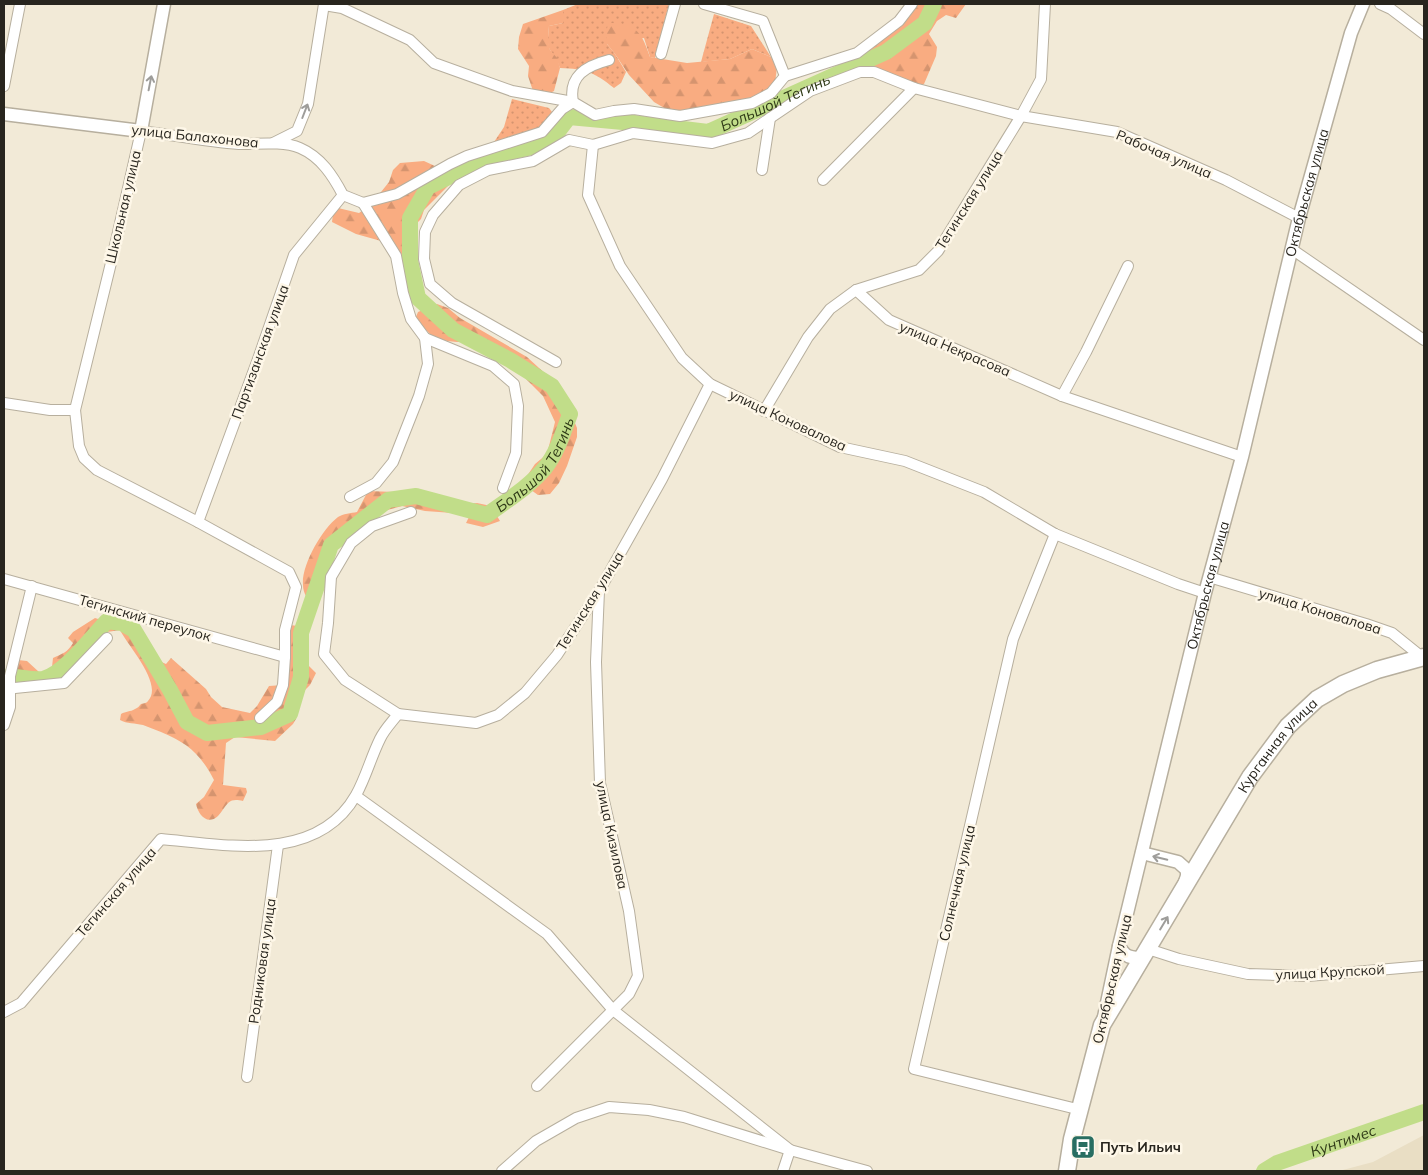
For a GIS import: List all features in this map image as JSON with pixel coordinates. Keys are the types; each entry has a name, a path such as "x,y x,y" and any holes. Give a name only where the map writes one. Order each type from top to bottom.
{"main road":[{"name":"Курганная улица","path":"1102,1025 1250,777 1288,726 1317,699 1343,684 1377,670 1424,657"},
{"name":"Октябрьская улица","path":"1067,1171 1072,1139 1102,1025"}],"street":[{"path":"4,86 20,4"},
{"name":"Школьная улица","path":"164,4 141,131 75,410 80,446 84,458 97,470 289,572 296,586 285,630 285,657"},
{"path":"273,143 297,131 308,104 324,4 342,8 410,40 434,63 512,91 573,102 595,115 634,109 680,116 752,103 771,93 785,76 857,52 899,21 912,4"},
{"path":"661,54 676,4"},
{"path":"704,4 763,22 785,76"},
{"name":"Тегинская улица","path":"764,411 808,337 830,310 856,290 918,270 938,251 1021,116 1041,78 1045,4"},
{"path":"1351,33 1357,4"},
{"name":"Октябрьская улица","path":"1102,1025 1119,946 1205,593 1242,457 1299,218 1351,33 1363,4"},
{"path":"1356,20 1371,4"},
{"path":"1380,4 1399,15 1424,34"},
{"path":"1391,4 1399,15"},
{"path":"573,102 574,81 579,74 597,63 609,60"},
{"path":"556,362 452,303 430,284 424,259 425,232 433,215 459,185 488,170 533,161 569,140 593,145 633,133 712,143 748,134 810,91 860,72 874,72 914,88 1021,116"},
{"path":"823,180 914,88"},
{"path":"363,203 397,194 467,156 542,132 562,109 573,102"},
{"name":"улица Балахонова","path":"4,114 238,144 273,143 299,148 317,159 334,177 343,195"},
{"name":"Рабочая улица","path":"1021,116 1117,132 1226,180 1299,218"},
{"path":"762,170 770,118"},
{"name":"улица Коновалова","path":"593,145 588,195 620,266 682,358 710,384 840,447 905,461 984,492 1054,534 1205,593"},
{"path":"343,195 363,203 396,256 402,293 411,320 425,338 493,366 514,384 518,406 516,453 502,488"},
{"name":"Партизанская улица","path":"198,522 294,255 343,195"},
{"path":"1292,250 1424,340"},
{"path":"1062,396 1128,266"},
{"name":"улица Некрасова","path":"856,290 889,320 1062,396 1242,457"},
{"path":"350,497 376,483 393,462 419,396 428,364 425,338"},
{"name":"Тегинская улица","path":"411,512 372,526 351,543 331,577 324,654 345,680 398,714 476,723 498,715 525,693 557,655 599,591 662,479 710,384"},
{"path":"4,403 50,410 75,410"},
{"name":"Солнечная улица","path":"1054,534 1013,639 914,1069 1081,1110"},
{"name":"улица Коновалова","path":"1209,577 1392,633 1424,657"},
{"name":"Тегинский переулок","path":"4,579 285,657"},
{"path":"4,725 10,707 7,689 32,586"},
{"name":"улица Кизилова","path":"537,1086 629,994 638,976 629,911 600,783 596,662 599,591"},
{"path":"7,689 64,683 107,638"},
{"path":"260,718 277,702 283,685 285,657"},
{"name":"Тегинская улица","path":"4,1012 21,1003 161,839 225,845 278,846 312,837 335,822 356,796 381,737 398,714"},
{"path":"356,796 547,934 613,1010 790,1150"},
{"path":"1142,853 1178,862 1199,854 1211,840"},
{"name":"Родниковая улица","path":"247,1077 278,846"},
{"name":"Курганная улица","path":"1178,862 1187,870 1182,892"},
{"path":"1119,946 1128,957 1133,958 1145,953"},
{"name":"улица Крупской","path":"1145,953 1248,974 1308,976 1424,966"},
{"path":"502,1171 536,1141 576,1118 609,1107 649,1110 684,1117 866,1171"},
{"path":"783,1171 790,1150"}],"shaded area":[{"path":"1424,1135 1424,1171 1339,1171 1373,1162"}],"green space":[{"path":"578,4 669,4 655,58 650,57 644,38 607,44 626,72 621,83 614,88 589,72 560,68 549,47 549,26 563,23 563,10"},
{"path":"912,4 966,4 956,18 946,15 937,21 929,34 937,47 936,56 924,84 914,88 860,72 857,53"},
{"path":"563,10 563,23 549,26 548,41 550,50 557,58 560,68 554,91 548,94 533,91 528,76 529,66 518,49 523,24"},
{"path":"714,14 751,26 771,57 752,49 730,59 701,62"},
{"path":"608,23 618,23 631,27 641,35 650,57 687,63 730,59 752,49 771,57 777,67 775,83 761,98 680,114 666,109 654,102 629,75 607,44"},
{"path":"512,99 549,108 552,112 543,125 536,130 494,142 504,127"},
{"path":"424,161 448,172 453,181 424,210 421,219 416,224 414,249 420,294 406,292 400,258 381,241 356,234 332,222 333,214 338,208 359,213 369,206 389,182 393,170 400,163"},
{"path":"437,304 448,308 460,318 527,357 562,389 573,410 577,437 559,483 550,494 538,495 531,490 525,479 535,464 547,454 555,422 543,396 517,370 514,359 494,344 479,339 457,342 447,341 432,336 415,319 418,312"},
{"path":"368,491 395,492 454,507 477,503 491,506 500,521 483,527 466,523 469,517 458,511 453,513 425,511 402,506 384,511 369,519 344,539 334,553 319,588 319,603 313,606 303,588 303,577 309,558 319,539 332,523 340,516 357,512"},
{"path":"95,618 117,625 120,629 131,623 136,625 157,660 166,664 171,658 206,689 211,697 222,707 250,713 257,706 269,686 283,685 290,625 298,626 306,638 305,662 316,673 310,685 301,694 296,706 296,719 293,724 275,741 235,737 226,743 223,785 246,788 247,792 243,801 235,800 230,802 214,819 204,818 196,804 204,797 214,780 199,757 186,745 170,736 143,725 120,720 121,714 138,708 141,704 148,701 152,694 148,675 143,665 120,630 107,632 98,638 57,681 15,682 18,660 27,661 39,672 46,674 52,667 53,658 69,649 73,643 68,638 73,632"}],"waterway":[{"name":"Большой Тегинь","path":"4,677 43,679 51,676 69,663 107,621 122,623 134,630 187,722 207,733 261,727 290,714 301,677 301,633 331,545 388,500 416,496 487,515 525,488 545,468 556,449 570,414 552,386 510,360 453,330 418,298 410,260 410,218 428,187 489,157 549,143 569,117 708,132 886,52 925,23 934,4"},
{"name":"Кунтимес","path":"1264,1171 1277,1163 1424,1112"}],"place":[{"name":"Путь Ильич","path":"1083,1147"}]}
